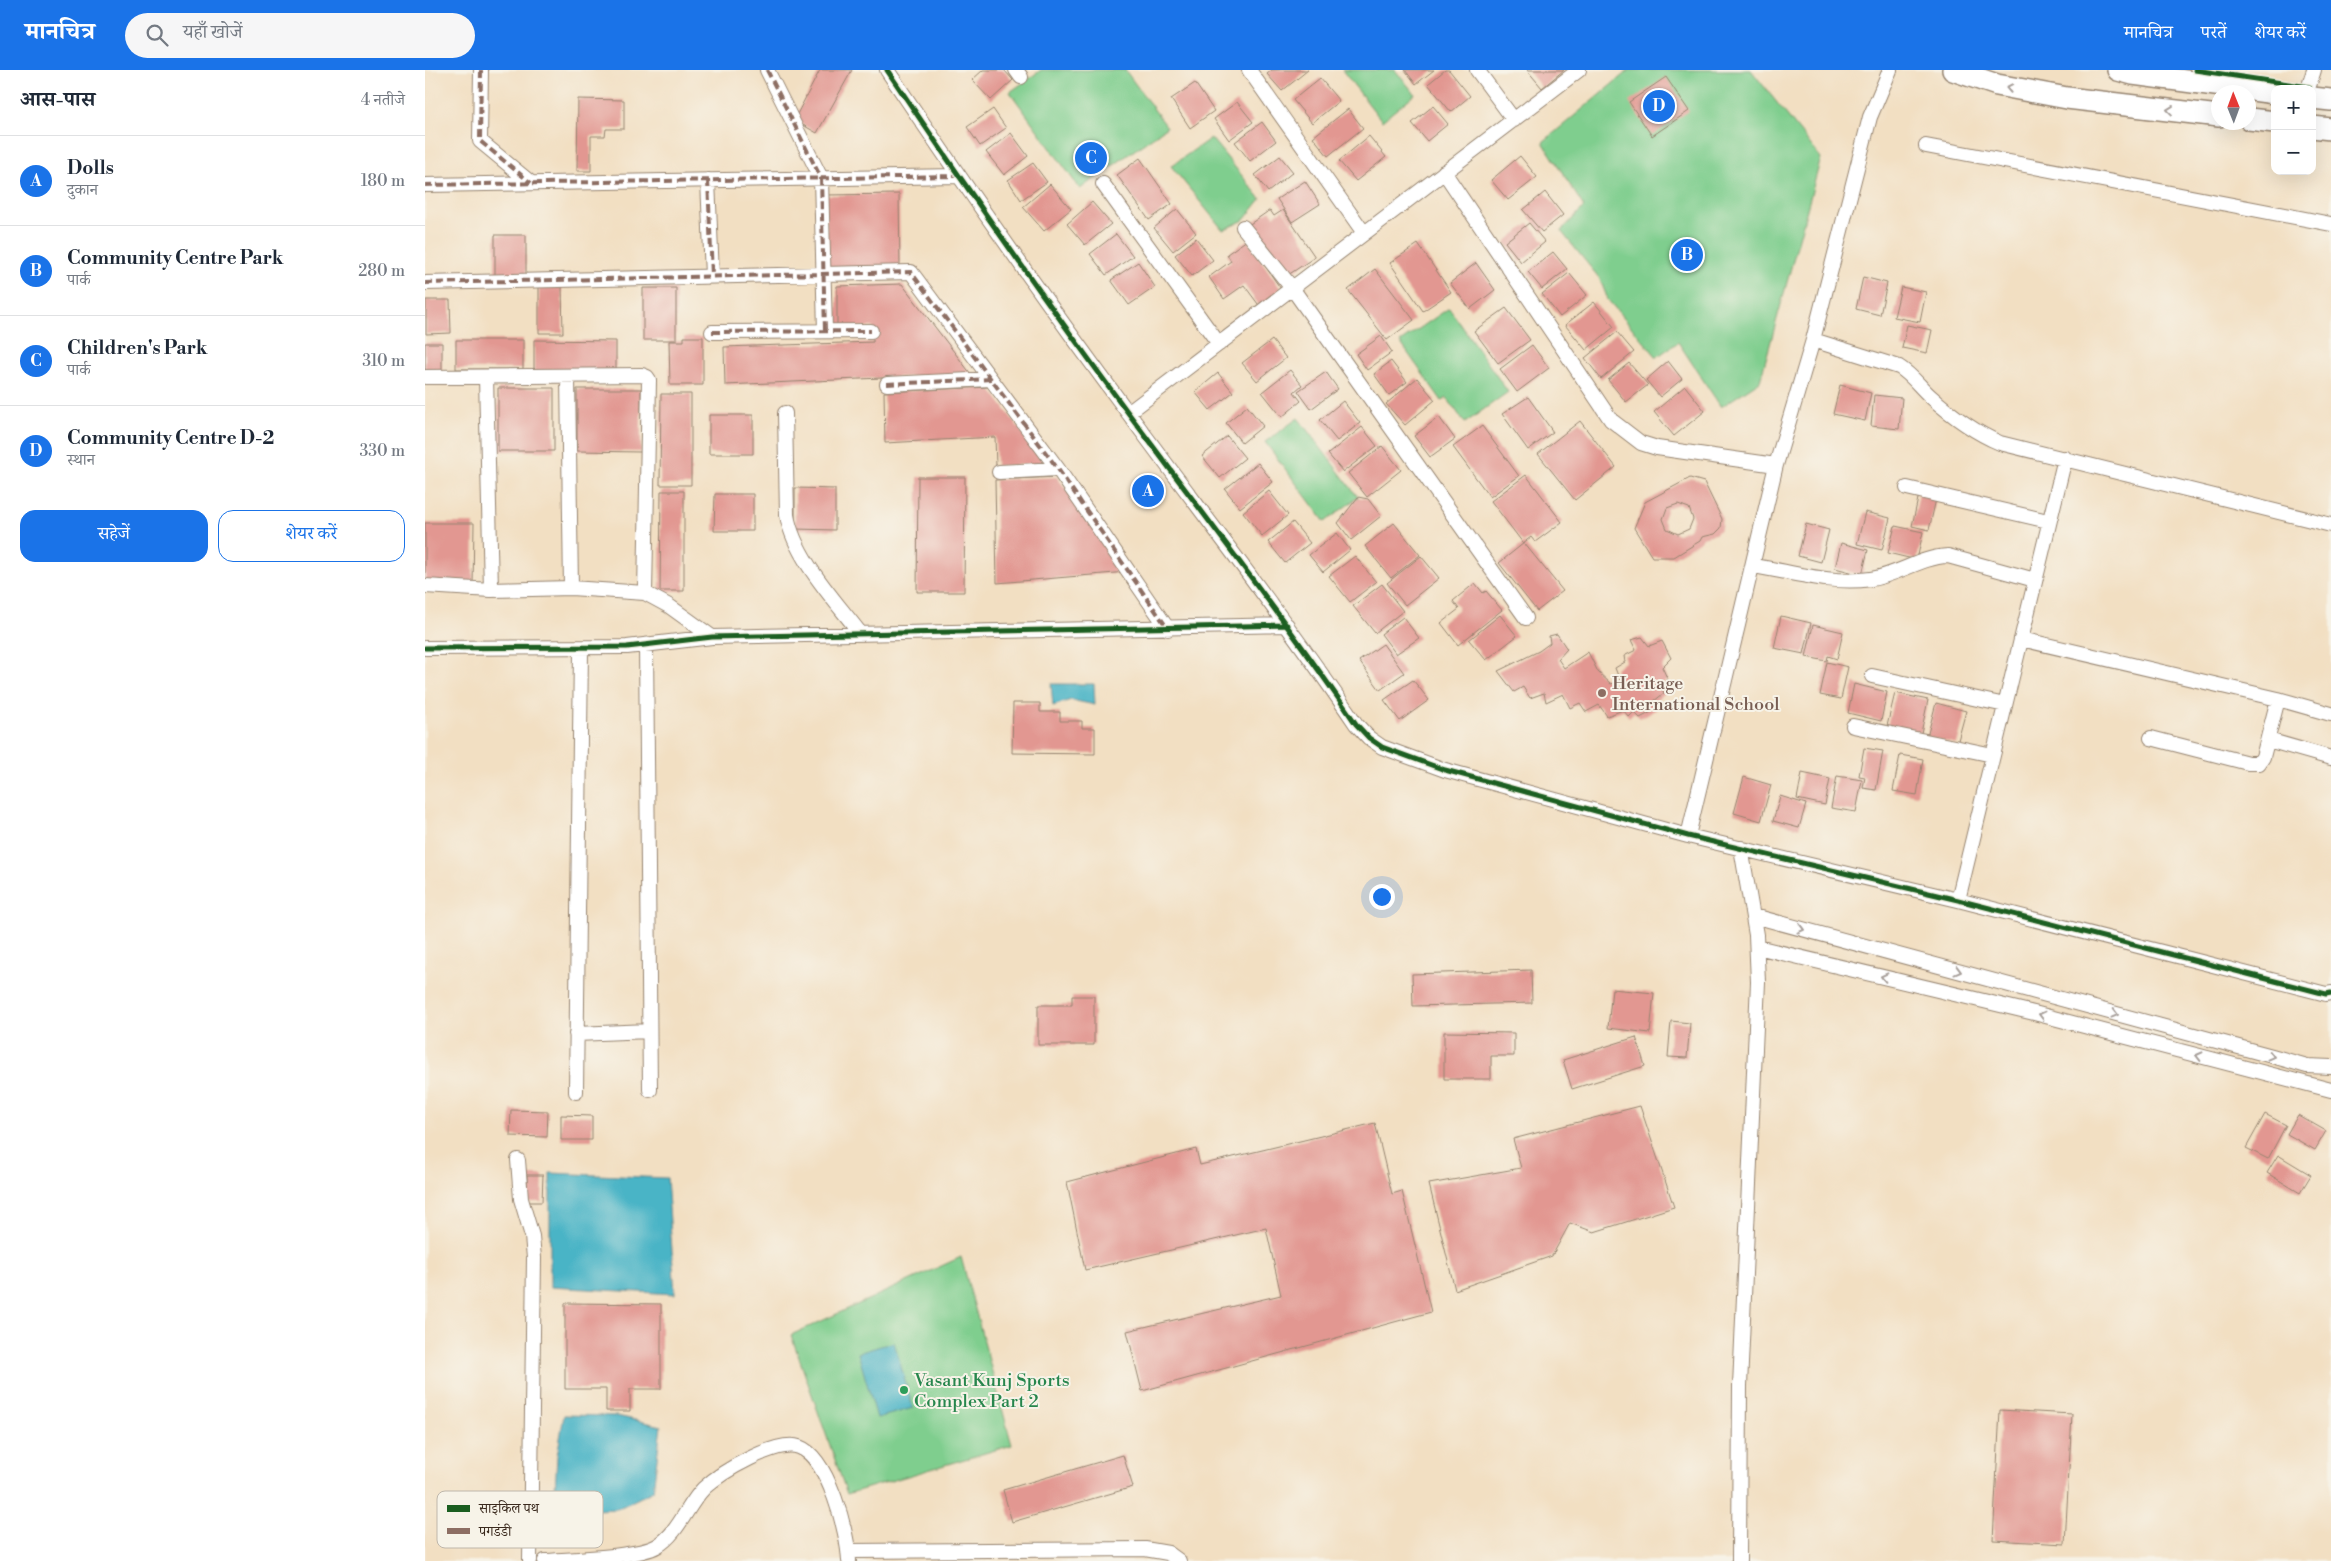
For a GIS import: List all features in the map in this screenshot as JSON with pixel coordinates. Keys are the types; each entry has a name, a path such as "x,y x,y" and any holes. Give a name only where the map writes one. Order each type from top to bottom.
{"main road":[{"path":"1953,70 1997,85 2067,98 2211,115"},
{"path":"2118,70 2133,74 2271,91"},
{"path":"2316,98 2331,100"},
{"path":"2256,120 2271,122"},
{"path":"2316,127 2331,129"}],"street":[{"path":"481,70 480,141 531,183"},
{"path":"767,70 821,178 825,331"},
{"path":"887,70 958,176 1128,413 1287,625 1356,724 1369,738 1382,747 1445,770 1688,836 1958,900 2326,994 2331,992"},
{"path":"1249,70 1364,234"},
{"path":"1477,70 1514,120"},
{"path":"1128,413 1579,70"},
{"path":"1688,836 1754,566 1776,465 1813,340 1870,117 1890,70"},
{"path":"2309,85 2314,70"},
{"path":"1926,146 2331,224"},
{"path":"1444,172 1611,420 1641,443 1657,448 1776,465"},
{"path":"425,185 958,176"},
{"path":"707,180 712,276"},
{"path":"1103,184 1219,344"},
{"path":"1243,227 1292,288 1526,618"},
{"path":"425,283 911,272 1058,469 1168,629"},
{"path":"712,332 871,331"},
{"path":"1813,340 1899,367 1908,372 1939,403 1985,437 2013,447 2065,458 2331,525"},
{"path":"425,377 642,375 649,378 645,593"},
{"path":"486,377 491,590"},
{"path":"568,377 571,588"},
{"path":"887,384 991,379"},
{"path":"785,413 787,515 789,528 796,544 829,594 860,633"},
{"path":"1958,900 2065,458"},
{"path":"999,472 1058,469"},
{"path":"1907,488 2049,521"},
{"path":"1754,566 1837,580 1855,581 1873,579 1937,556 1948,556 2035,580"},
{"path":"425,586 491,590 571,588 645,593 669,606 711,638"},
{"path":"425,648 581,648 647,645 711,638 860,633 1168,629 1287,625"},
{"path":"2021,639 2278,699 2331,714"},
{"path":"647,645 649,1090"},
{"path":"576,1092 581,648"},
{"path":"1872,676 2005,705"},
{"path":"2151,738 2254,764 2259,762 2263,756 2278,699"},
{"path":"1853,726 1993,755"},
{"path":"2268,740 2331,758"},
{"path":"1739,1561 1740,1386 1758,990 1754,916 1741,848"},
{"path":"1754,916 2280,1059 2307,1066 2331,1067"},
{"path":"1757,947 2034,1014 2331,1090"},
{"path":"576,1034 649,1031"},
{"path":"518,1160 521,1199 532,1236 534,1258 531,1491"},
{"path":"545,1561 638,1552 656,1547 669,1536 704,1488 724,1471 772,1449 786,1445 798,1446 806,1450 815,1459 832,1489 844,1528 849,1556 1145,1548 1168,1553 1179,1561"},
{"path":"530,1548 530,1561"}],"green space":[{"path":"1041,70 1125,70 1167,127 1080,189 1010,92"},
{"path":"1342,70 1395,70 1415,94 1382,121"},
{"path":"1629,70 1751,70 1821,158 1760,381 1721,407 1678,342 1657,357 1608,300 1600,279 1561,231 1584,207 1543,142"},
{"path":"1211,138 1261,199 1244,220 1223,230 1171,166"},
{"path":"1449,308 1508,392 1465,423 1447,398 1442,401 1400,342"},
{"path":"1298,418 1358,497 1325,522 1265,442"},
{"name":"Vasant Kunj Sports Complex Part 2","path":"961,1257 1012,1445 847,1494 791,1335"}],"water":[{"path":"1051,684 1094,684 1095,705 1071,700 1053,706"},
{"path":"550,1173 667,1178 675,1294 550,1287"},
{"path":"894,1342 913,1408 877,1418 858,1353"},
{"path":"564,1415 617,1416 661,1426 653,1491 617,1509 603,1510 603,1491 555,1491 557,1456"}],"building":[{"path":"820,70 852,70 817,133 794,120"},
{"path":"983,70 1004,70 1013,80 991,100 972,80"},
{"path":"1272,70 1308,70 1282,91 1267,74"},
{"path":"1405,70 1434,70 1416,84"},
{"path":"1445,70 1449,70 1470,96 1451,112 1428,84"},
{"path":"1527,70 1564,70 1542,88"},
{"path":"1666,77 1689,111 1652,136 1629,102"},
{"path":"1320,78 1339,101 1312,123 1293,100"},
{"path":"1195,83 1214,111 1190,128 1171,99"},
{"path":"578,99 624,100 624,129 606,129 605,136 591,136 591,171 577,171"},
{"path":"1237,102 1253,122 1229,140 1214,119"},
{"path":"1433,106 1448,124 1427,141 1412,123"},
{"path":"993,109 1006,128 980,146 967,127"},
{"path":"1348,109 1363,128 1328,156 1313,137"},
{"path":"1262,122 1276,141 1250,161 1235,142"},
{"path":"1011,133 1028,156 1004,175 986,152"},
{"path":"1369,136 1386,157 1356,181 1339,161"},
{"path":"1280,156 1293,172 1268,192 1255,175"},
{"path":"1520,156 1537,177 1508,200 1491,180"},
{"path":"1140,158 1172,204 1149,220 1117,175"},
{"path":"1033,163 1047,182 1021,200 1008,180"},
{"path":"1305,181 1320,204 1292,222 1277,199"},
{"path":"1050,184 1071,209 1044,231 1023,207"},
{"path":"1545,192 1563,215 1542,232 1523,210"},
{"path":"899,194 900,267 827,268 826,195"},
{"path":"1092,202 1111,224 1085,245 1067,224"},
{"path":"1177,209 1196,233 1173,251 1154,228"},
{"path":"1270,210 1274,216 1283,210 1315,257 1288,275 1247,226"},
{"path":"1529,223 1545,242 1521,262 1505,242"},
{"path":"1116,234 1133,256 1106,275 1090,254"},
{"path":"495,235 526,235 526,278 495,278"},
{"path":"1196,238 1213,260 1192,276 1175,255"},
{"path":"1247,240 1283,292 1261,308 1244,285 1224,299 1209,277 1231,261 1227,254"},
{"path":"1418,244 1451,292 1423,311 1390,263"},
{"path":"1553,252 1567,269 1542,289 1528,272"},
{"path":"1138,262 1155,287 1129,305 1111,280"},
{"path":"1476,263 1495,290 1470,309 1450,283"},
{"path":"1375,269 1414,320 1387,340 1348,290"},
{"path":"1569,273 1587,295 1560,317 1542,294"},
{"path":"1863,277 1887,283 1880,315 1856,309"},
{"path":"902,284 971,374 725,385 724,347 873,342 873,327 837,327 837,286"},
{"path":"539,287 562,287 563,333 539,333"},
{"path":"1901,287 1926,292 1920,322 1894,317"},
{"path":"643,288 676,288 676,340 643,340"},
{"path":"426,300 450,300 451,333 426,334"},
{"path":"1594,302 1614,327 1586,350 1565,325"},
{"path":"1506,308 1530,340 1498,363 1474,331"},
{"path":"1907,325 1932,330 1927,353 1902,348"},
{"path":"1617,332 1634,352 1601,379 1585,358"},
{"path":"1381,336 1392,352 1367,370 1356,354"},
{"path":"684,337 703,337 703,385 670,385 669,341 684,341"},
{"path":"456,340 523,340 523,369 456,369"},
{"path":"534,340 616,341 616,373 534,373"},
{"path":"1272,340 1286,358 1257,381 1242,363"},
{"path":"425,343 442,343 442,373 425,373"},
{"path":"1532,345 1549,368 1517,392 1500,369"},
{"path":"1391,361 1407,382 1389,395 1374,374"},
{"path":"1668,361 1682,379 1660,397 1646,380"},
{"path":"1629,363 1648,385 1626,402 1608,380"},
{"path":"1290,370 1302,385 1294,392 1301,401 1282,417 1262,392"},
{"path":"1326,372 1338,389 1311,409 1298,391"},
{"path":"1218,373 1233,392 1210,410 1195,392"},
{"path":"1417,378 1435,400 1405,425 1386,404"},
{"path":"1840,385 1871,393 1865,421 1833,414"},
{"path":"1685,386 1705,411 1674,436 1654,412"},
{"path":"989,387 1045,464 996,466 995,437 885,443 884,392"},
{"path":"498,388 554,388 554,451 498,451"},
{"path":"577,389 641,389 641,452 577,451"},
{"path":"661,394 691,394 691,485 660,485"},
{"path":"1874,395 1902,398 1899,429 1871,426"},
{"path":"1528,397 1553,432 1528,450 1502,414"},
{"path":"1343,401 1360,423 1337,441 1320,420"},
{"path":"1247,406 1263,426 1242,443 1226,423"},
{"path":"709,415 753,415 753,454 709,454"},
{"path":"1439,417 1455,439 1430,457 1414,436"},
{"path":"1580,421 1616,467 1575,500 1538,454"},
{"path":"1482,426 1519,476 1490,497 1453,447"},
{"path":"1362,427 1377,446 1343,472 1328,454"},
{"path":"1227,436 1245,458 1220,478 1202,456"},
{"path":"1382,446 1401,470 1367,497 1348,473"},
{"path":"1258,463 1273,482 1240,508 1225,489"},
{"path":"1526,475 1562,522 1535,542 1531,537 1523,543 1491,501"},
{"path":"918,477 965,477 964,592 917,592"},
{"path":"1057,477 1127,572 997,583 995,480"},
{"path":"1690,478 1704,482 1722,519 1721,528 1715,534 1702,537 1700,541 1674,557 1652,557 1634,528 1645,502","holes":["1678,504 1689,508 1693,519 1689,529 1678,534 1667,529 1663,519 1667,508"]},
{"path":"795,488 835,489 835,530 795,529"},
{"path":"661,491 684,491 684,591 660,591"},
{"path":"1269,491 1288,515 1262,536 1243,512"},
{"path":"715,494 753,494 753,531 714,531"},
{"path":"1919,494 1936,499 1929,530 1912,526"},
{"path":"1358,497 1368,499 1381,516 1351,540 1338,523"},
{"path":"1865,512 1890,518 1882,550 1857,544"},
{"path":"1293,522 1310,543 1285,563 1268,542"},
{"path":"425,523 474,523 473,586 425,586"},
{"path":"1394,523 1420,555 1391,578 1365,546"},
{"path":"1806,524 1829,530 1821,562 1798,556"},
{"path":"1895,526 1923,532 1917,560 1888,553"},
{"path":"1337,533 1350,550 1323,572 1309,555"},
{"path":"1524,543 1563,591 1537,611 1499,563"},
{"path":"1841,543 1868,550 1862,575 1835,568"},
{"path":"1355,556 1376,582 1350,602 1329,576"},
{"path":"1421,556 1439,578 1405,605 1387,583"},
{"path":"1475,583 1483,593 1486,591 1502,610 1458,645 1441,623 1459,609 1453,601"},
{"path":"1382,584 1403,611 1375,633 1353,606"},
{"path":"1500,615 1517,636 1486,660 1469,640"},
{"path":"1781,616 1811,623 1804,654 1774,648"},
{"path":"1403,617 1419,638 1396,654 1381,634"},
{"path":"1813,625 1843,632 1837,659 1828,656 1827,661 1806,657"},
{"path":"1557,634 1567,649 1558,659 1564,668 1588,652 1598,672 1611,684 1620,681 1615,668 1625,662 1624,656 1636,650 1631,640 1642,637 1649,646 1662,641 1671,658 1662,667 1668,680 1660,685 1664,693 1653,702 1657,709 1640,718 1634,712 1629,717 1623,710 1607,716 1599,705 1586,712 1580,703 1570,708 1563,694 1546,702 1544,693 1530,698 1523,687 1514,692 1498,671 1539,651 1550,643 1549,636"},
{"path":"1383,644 1404,673 1380,690 1359,661"},
{"path":"1827,662 1848,667 1841,699 1820,695"},
{"path":"1413,680 1429,700 1400,721 1384,700"},
{"path":"1854,684 1887,692 1881,721 1848,713"},
{"path":"1895,693 1928,700 1921,733 1887,726"},
{"path":"1013,703 1040,703 1040,712 1060,712 1060,721 1082,721 1082,728 1095,728 1095,754 1012,753"},
{"path":"1936,703 1966,711 1957,744 1927,737"},
{"path":"1864,748 1883,751 1876,790 1863,788 1865,777 1859,776"},
{"path":"1900,755 1923,759 1917,795 1893,791"},
{"path":"1802,773 1830,779 1825,805 1797,799"},
{"path":"1837,776 1862,780 1856,812 1831,808"},
{"path":"1744,777 1771,785 1761,821 1734,813"},
{"path":"1780,796 1806,804 1799,828 1773,821"},
{"path":"1531,970 1532,1003 1413,1006 1412,974"},
{"path":"1612,989 1654,993 1650,1033 1608,1028"},
{"path":"1072,996 1094,996 1094,1045 1038,1045 1038,1005 1072,1005"},
{"path":"1671,1021 1690,1023 1687,1058 1668,1057"},
{"path":"1444,1032 1514,1033 1514,1056 1491,1056 1491,1079 1444,1079"},
{"path":"1636,1037 1645,1066 1572,1089 1563,1060"},
{"path":"1640,1106 1674,1207 1594,1232 1570,1223 1552,1256 1455,1290 1429,1184 1521,1168 1513,1139"},
{"path":"511,1110 548,1111 547,1137 510,1136"},
{"path":"2265,1114 2286,1125 2268,1159 2246,1148"},
{"path":"561,1115 592,1116 592,1140 561,1140"},
{"path":"2298,1115 2326,1131 2315,1150 2287,1134"},
{"path":"1375,1123 1392,1194 1402,1191 1431,1312 1142,1391 1127,1331 1281,1295 1266,1228 1085,1270 1067,1182 1196,1149 1200,1165"},
{"path":"2278,1155 2311,1175 2300,1193 2267,1173"},
{"path":"527,1175 543,1175 542,1202 527,1202"},
{"path":"565,1303 661,1304 661,1389 630,1389 630,1411 606,1411 606,1389 565,1389"},
{"path":"2000,1410 2072,1414 2065,1544 1993,1540"},
{"path":"1123,1455 1133,1487 1012,1522 1003,1490"}],"marked path":[{"path":"481,70 480,141 531,183"},
{"path":"767,70 821,178 825,331"},
{"path":"425,185 958,176"},
{"path":"708,180 712,276"},
{"path":"425,283 911,272 1058,469 1168,629"},
{"path":"712,332 871,331"},
{"path":"887,384 991,379"}],"cycle path":[{"path":"887,70 1006,243 1098,372 1273,606 1356,724 1369,738 1382,747 1445,770 1688,836 1958,900 2326,994 2331,993"},
{"path":"2195,70 2296,85"},
{"path":"425,648 627,647 712,637 1287,625"}],"place":[{"name":"Community Centre D-2","path":"1659,106"},
{"name":"Children's Park","path":"1091,158"},
{"name":"Community Centre Park","path":"1687,255"},
{"name":"Dolls","path":"1148,491"},
{"name":"Heritage International School","path":"1602,693"},
{"name":"Vasant Kunj Sports Complex Part 2","path":"904,1390"}]}
